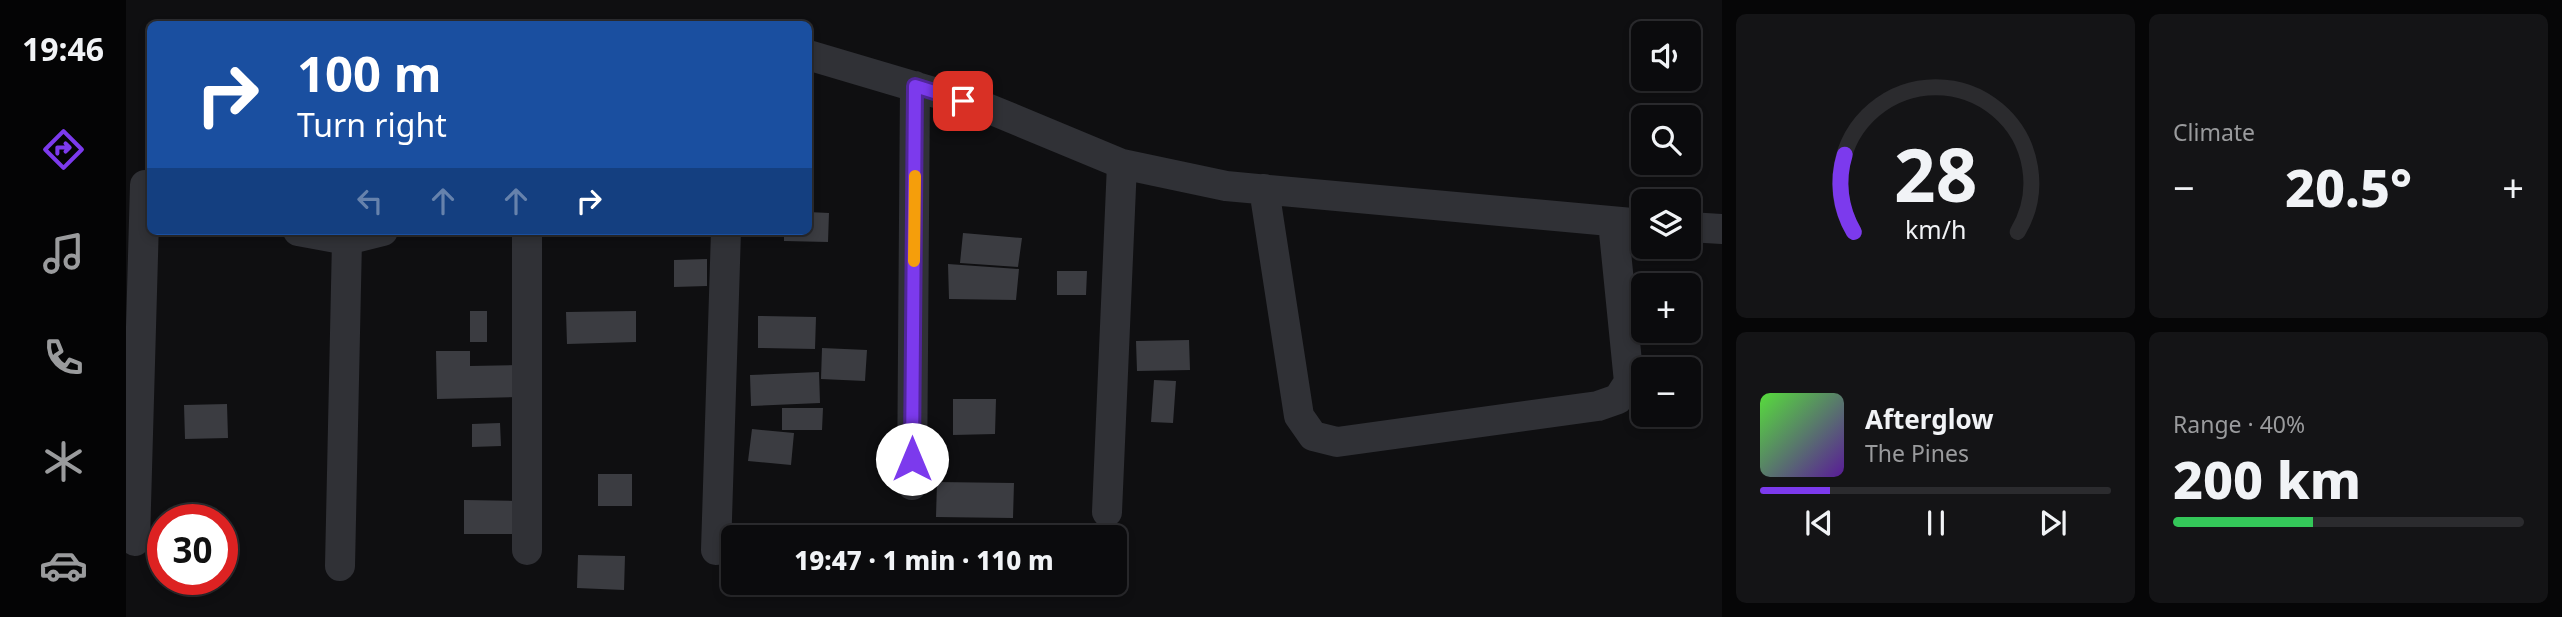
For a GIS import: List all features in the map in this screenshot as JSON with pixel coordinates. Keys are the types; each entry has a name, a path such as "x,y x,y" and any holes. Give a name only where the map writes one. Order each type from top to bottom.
{"street":[{"path":"812,56 987,108 1122,163 1226,186 1631,223"},
{"path":"912,485 915,86"},
{"path":"1107,512 1122,163"},
{"path":"135,541 141,183"},
{"path":"1264,189 1299,416 1313,436 1337,442 1598,406 1618,399 1629,382 1613,222"},
{"path":"1701,228 1722,229"},
{"path":"320,235 347,240 367,235"},
{"path":"527,235 527,550"},
{"path":"716,550 726,235"},
{"path":"340,566 347,240"}],"building":[{"path":"812,212 829,213 828,242 784,241 784,235 812,235"},
{"path":"963,233 1022,238 1018,267 960,263"},
{"path":"707,259 707,286 674,287 674,260"},
{"path":"948,264 1019,269 1016,300 949,299"},
{"path":"1057,271 1087,271 1086,295 1057,295"},
{"path":"470,311 487,311 487,342 470,342"},
{"path":"636,311 636,342 567,344 566,312"},
{"path":"758,316 816,317 815,349 758,348"},
{"path":"1189,340 1190,370 1137,371 1136,341"},
{"path":"822,348 867,350 865,381 821,379"},
{"path":"436,351 470,351 470,366 518,365 518,397 437,399"},
{"path":"819,372 820,403 751,406 750,375"},
{"path":"1154,380 1176,381 1173,423 1151,422"},
{"path":"953,399 996,399 995,434 953,435"},
{"path":"227,404 228,438 185,439 184,405"},
{"path":"782,408 823,408 822,430 782,430"},
{"path":"500,423 501,446 472,447 472,424"},
{"path":"752,429 794,433 791,465 748,461"},
{"path":"598,474 632,474 632,506 598,506"},
{"path":"937,482 1014,483 1013,518 936,517"},
{"path":"464,500 517,501 517,534 464,534"},
{"path":"578,555 625,556 624,590 577,588"}],"slow traffic":[{"path":"914,261 915,176"}],"route":[{"path":"912,459 915,86 963,101"}]}
